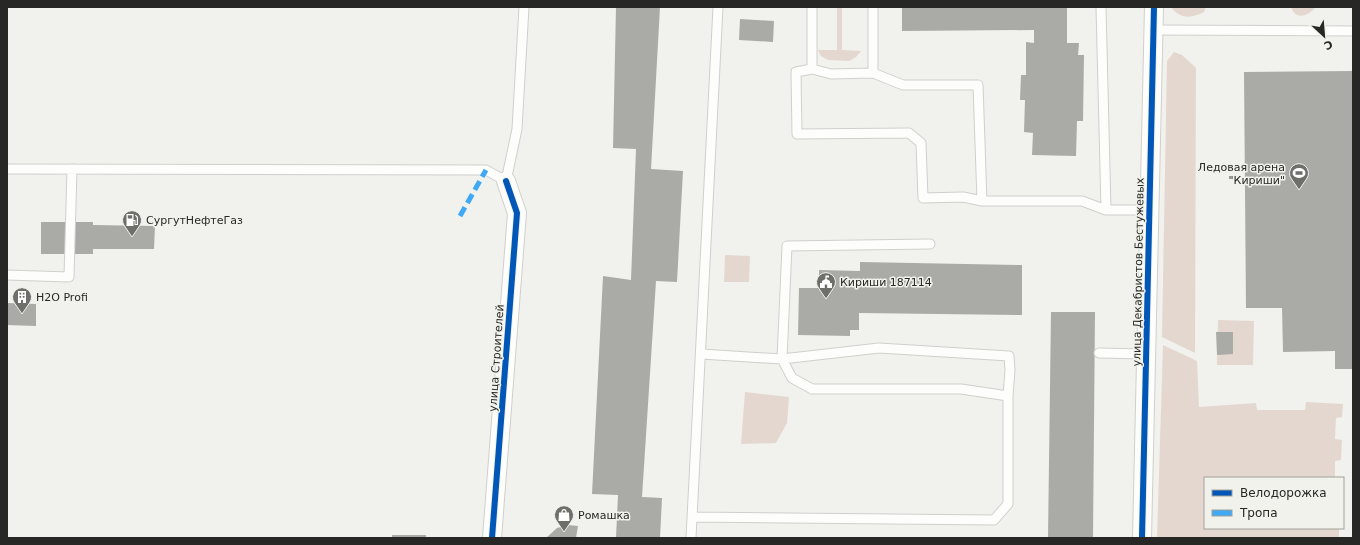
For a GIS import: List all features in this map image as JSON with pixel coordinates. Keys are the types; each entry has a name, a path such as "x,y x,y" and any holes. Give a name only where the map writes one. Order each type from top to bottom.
{"street":[{"name":"улица Декабристов Бестужевых","path":"1142,538 1154,7"},
{"name":"улица Строителей","path":"492,538 517,213 506,181"}],"lane":[{"path":"7,169 486,170 506,181 517,129 524,7"},
{"path":"691,538 718,7"},
{"path":"812,7 812,69"},
{"path":"873,73 874,7"},
{"path":"1101,7 1106,210"},
{"path":"1154,30 1353,31"},
{"path":"982,201 978,85 903,85 873,73 831,74 812,69 796,72 797,134 909,132 921,143 922,198 963,197 982,201 1082,201 1106,210 1150,210"},
{"path":"7,275 69,277 72,169"},
{"path":"930,244 788,246 782,359 792,378 812,389 961,389 1008,396"},
{"path":"692,517 994,520 1008,504 1009,356 879,348 782,359 701,354"},
{"path":"1099,353 1146,354"}],"shaded area":[{"path":"837,7 842,7 842,50 861,51 856,57 849,61 828,60 821,56 818,50 837,50"},
{"path":"1171,7 1206,7 1204,12 1195,16 1187,17 1179,14"},
{"path":"1291,7 1316,7 1306,15 1299,16"},
{"path":"1174,52 1182,55 1196,68 1195,353 1162,337 1167,61"},
{"path":"725,255 750,256 749,282 724,282"},
{"path":"1218,320 1254,321 1253,365 1217,365"},
{"path":"1163,345 1197,361 1199,407 1256,403 1257,410 1305,410 1306,402 1343,404 1342,417 1336,418 1335,439 1342,440 1341,460 1335,461 1335,477 1204,477 1204,529 1339,529 1339,538 1157,538"},
{"path":"745,392 789,397 787,423 776,443 741,444"}],"building":[{"path":"616,7 660,7 651,169 683,171 677,282 656,281 642,497 662,498 660,538 616,538 618,495 592,494 603,276 631,280 636,149 613,148"},
{"path":"902,7 1067,7 1067,43 1079,43 1078,55 1084,55 1083,121 1077,121 1076,156 1032,155 1033,133 1024,132 1025,100 1020,100 1021,75 1026,75 1026,42 1034,43 1034,30 902,31"},
{"path":"740,19 774,21 773,42 739,40"},
{"name":"Ледовая арена \"Кириши\"","path":"1353,71 1353,369 1335,369 1335,351 1283,352 1282,308 1246,308 1244,72"},
{"path":"41,222 93,222 93,225 155,226 154,249 93,249 93,254 41,254"},
{"path":"860,262 1022,265 1022,315 859,313 859,330 850,330 850,336 798,335 799,288 819,288 819,270 860,271"},
{"name":"H2O Profi","path":"7,303 36,304 36,326 7,325"},
{"path":"1051,312 1095,312 1093,538 1048,538"},
{"path":"1216,332 1233,332 1233,354 1217,355"},
{"name":"Ромашка","path":"568,525 578,526 576,538 546,538 557,528"},
{"path":"392,535 426,535 426,538 392,538"}],"marked path":[{"path":"460,216 486,170"}],"cycle path":[{"path":"1142,538 1154,7"},
{"path":"492,538 517,213 506,181"}],"place":[{"name":"Ледовая арена \"Кириши\"","path":"1299,190"},
{"name":"СургутНефтеГаз","path":"132,237"},
{"name":"Кириши 187114","path":"826,299"},
{"name":"H2O Profi","path":"22,314"},
{"name":"Ромашка","path":"564,532"}]}
